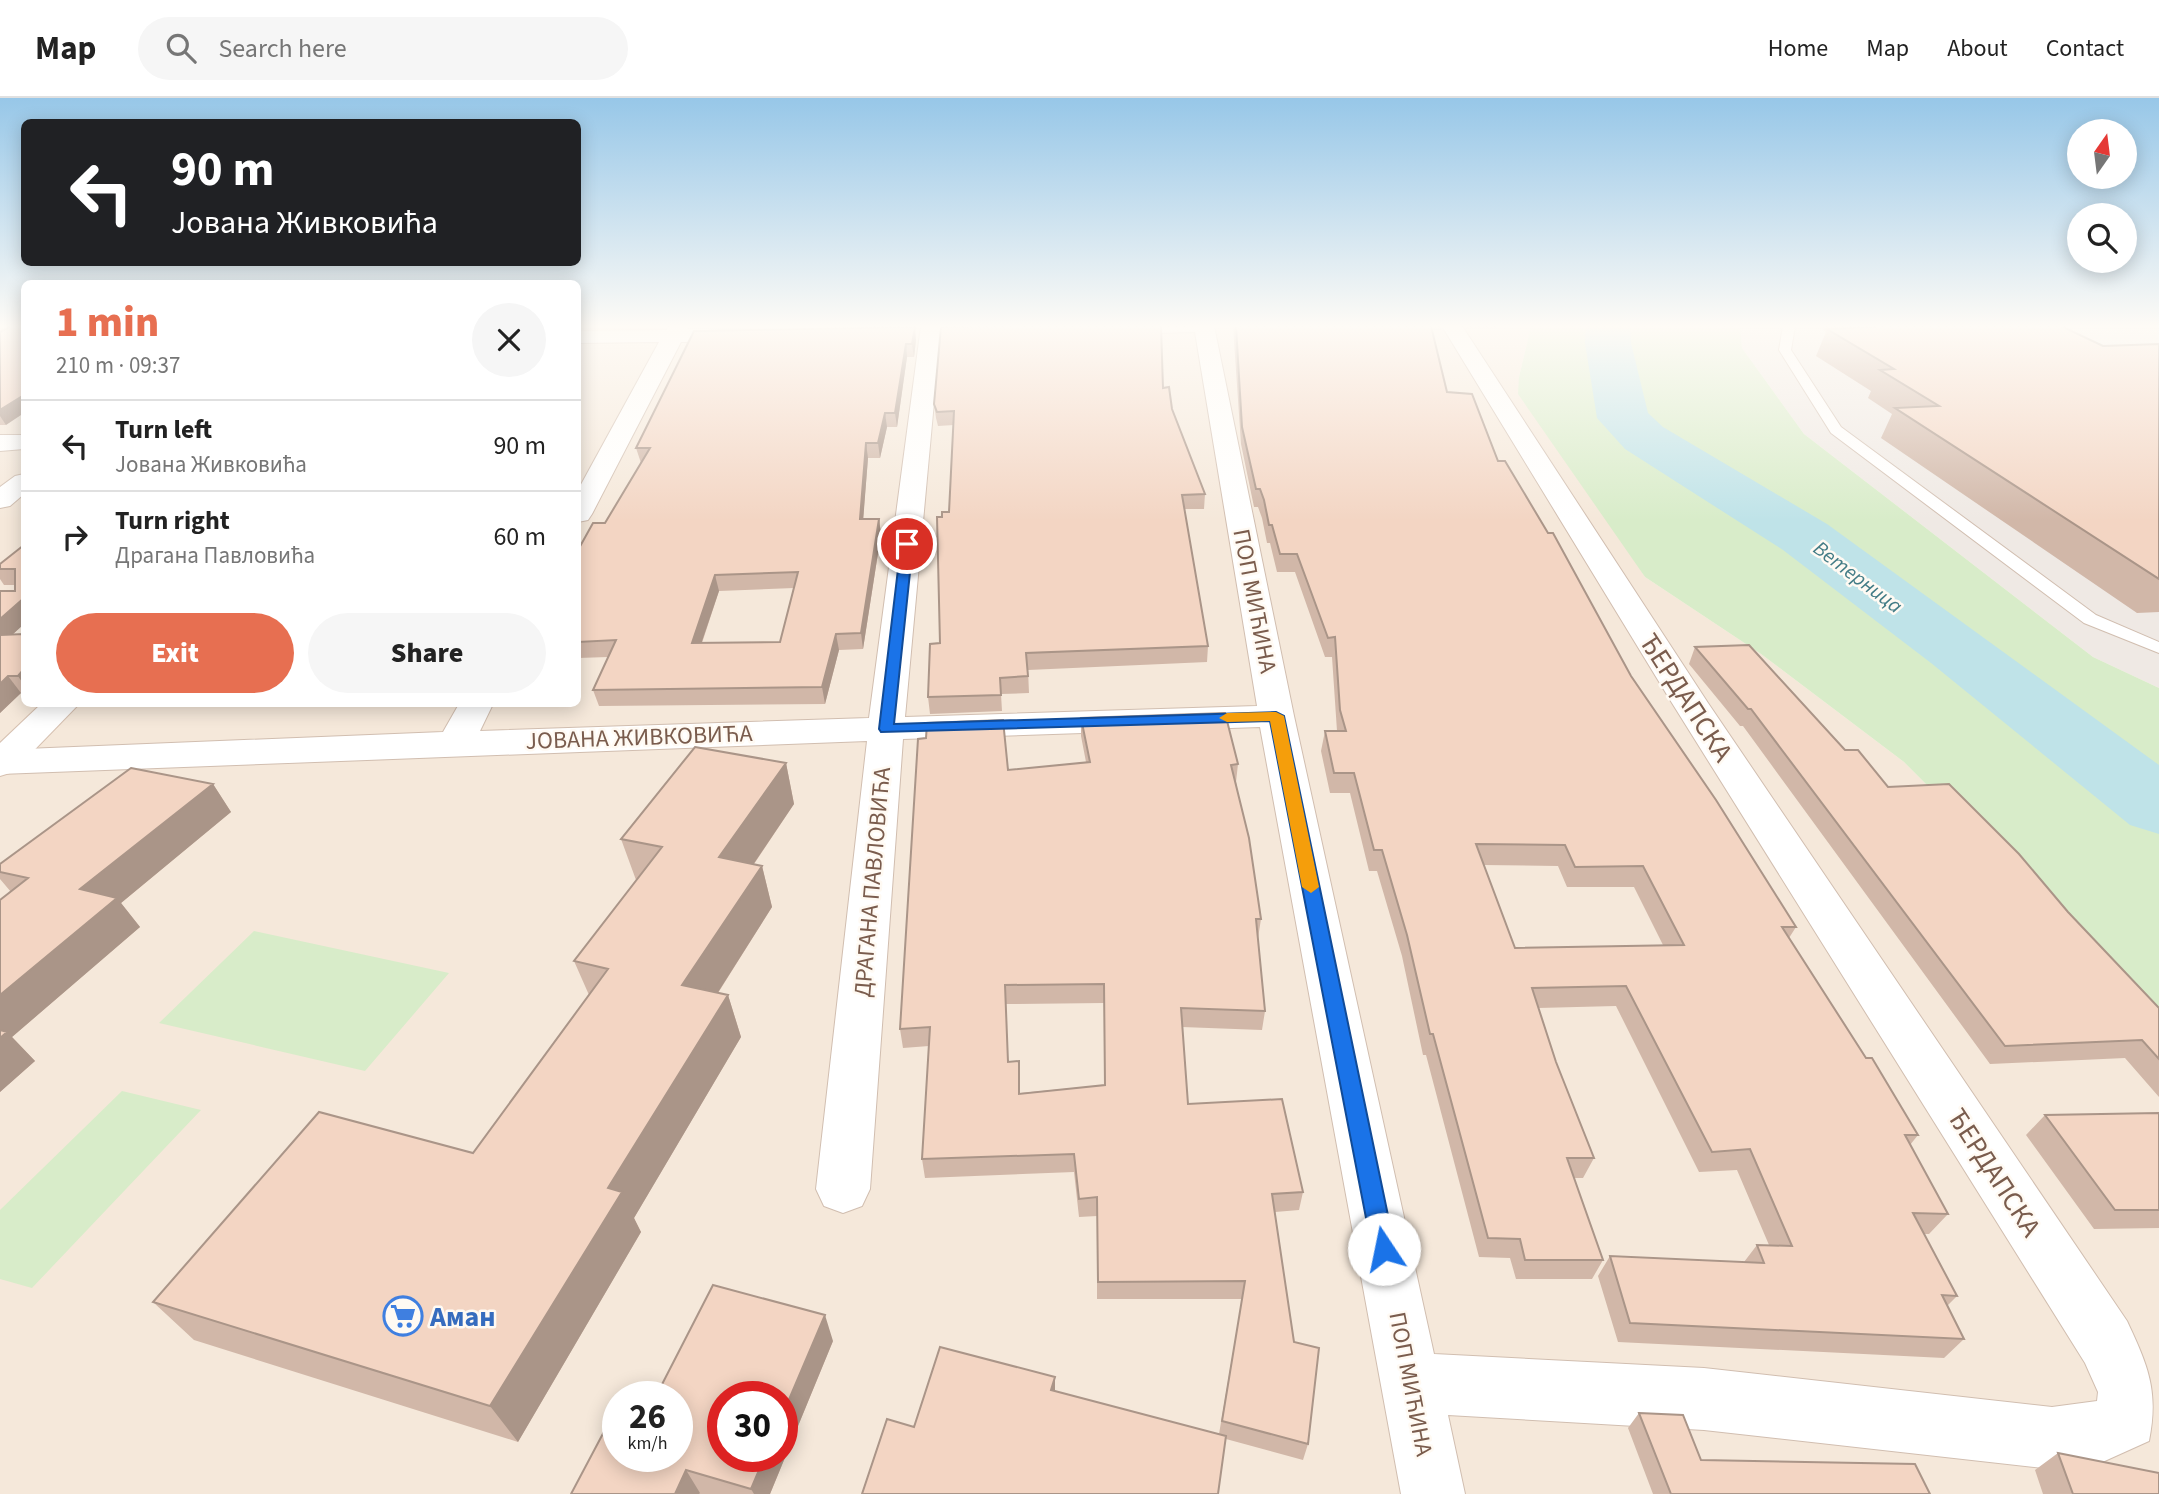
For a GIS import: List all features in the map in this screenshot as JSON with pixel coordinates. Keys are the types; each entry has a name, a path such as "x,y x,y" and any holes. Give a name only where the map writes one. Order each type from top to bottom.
{"street":[{"path":"581,508 644,391"},
{"name":"ДРАГАНА ПАВЛОВИЋА","path":"843,1189 886,729 924,391"},
{"name":"ПОП МИЋИНА","path":"1216,391 1276,716 1433,1494"},
{"name":"ЂЕРДАПСКА","path":"1411,1383 1704,1399 2052,1438 2098,1433 2127,1419 2128,1392 2106,1342 1690,703 1493,391"},
{"path":"0,443 21,442"},
{"path":"0,500 21,484"},
{"path":"1,763 58,707"},
{"path":"455,743 474,707"},
{"name":"ЈОВАНА ЖИВКОВИЋА","path":"1,763 455,743 1276,716"}],"lane":[{"path":"1811,391 1836,430 2090,619 2159,648"}],"shaded area":[{"path":"0,391 21,391 21,707 581,707 581,391 1528,391 1645,577 1761,654 1904,762 2159,1018 2159,1494 0,1494"},
{"path":"1773,391 2159,391 2159,688 2093,657 1804,434"}],"green space":[{"path":"1518,391 1773,391 1804,434 2093,657 2159,688 2159,1018 1904,762 1761,654 1645,577"},
{"path":"254,931 449,973 365,1071 159,1023"},
{"path":"122,1091 201,1110 32,1288 0,1279 0,1210"}],"building":[{"path":"0,391 21,391 21,397 0,410"},
{"path":"664,391 898,391 895,413 885,413 878,443 866,443 860,519 879,519 861,633 836,634 822,687 593,690 616,640 581,642 581,545 593,523 605,523 650,448 636,448","holes":["798,572 780,642 692,643 715,575"]},
{"path":"935,391 1170,391 1172,409 1205,494 1182,495 1208,646 1026,653 1028,676 1000,678 1001,695 928,697 930,644 940,643 937,517 942,517 942,512 949,512 954,411 937,412 934,404"},
{"path":"1240,391 1447,391 1472,394 1498,461 1505,461 1548,533 1553,533 1631,676 1716,800 1796,927 1782,927 1866,1058 1872,1058 1918,1135 1905,1135 1948,1214 1913,1213 1957,1296 1942,1295 1964,1339 1630,1323 1610,1256 1764,1263 1757,1245 1792,1246 1750,1149 1712,1152 1626,986 1532,988 1556,1062 1594,1158 1567,1158 1603,1260 1525,1260 1520,1239 1488,1238 1433,1034 1430,1034 1407,935 1382,850 1374,850 1354,773 1334,773 1325,731 1346,731 1340,710 1335,637 1328,638 1297,554 1280,554 1260,489 1256,489 1242,427","holes":["1476,844 1565,845 1575,867 1643,866 1684,945 1515,948"]},
{"path":"1915,391 2159,391 2159,579 1895,408 1939,406"},
{"path":"21,547 21,601 0,619 0,591 15,591 15,569 0,569 0,564"},
{"path":"21,634 21,672 18,676 8,676 0,684 0,635"},
{"path":"1749,645 1845,750 1858,750 1888,787 1949,784 2019,854 2068,912 2159,1008 2159,1059 2142,1040 2005,1046 1751,709 1748,709 1695,647"},
{"path":"1225,713 1238,764 1231,765 1249,838 1261,919 1256,919 1265,1011 1181,1008 1188,1104 1282,1099 1303,1192 1272,1194 1294,1342 1319,1348 1308,1444 1222,1421 1245,1281 1098,1282 1097,1197 1079,1199 1074,1154 922,1159 930,1027 900,1029 918,739 926,738 927,723 1003,720 1008,770 1090,762 1081,718","holes":["1104,984 1105,1085 1019,1094 1019,1061 1008,1062 1005,985"]},
{"path":"695,747 786,763 719,857 762,866 682,985 728,995 608,1188 622,1192 490,1406 153,1302 319,1112 473,1153 608,969 574,961 662,847 621,839"},
{"path":"131,768 213,784 80,889 117,898 0,995 0,900 28,878 0,872 0,864"},
{"path":"2159,1113 2159,1210 2115,1210 2045,1115"},
{"path":"713,1285 825,1315 797,1381 707,1381 707,1472 758,1472 751,1489 693,1472 693,1381 664,1381"},
{"path":"940,1347 1055,1377 1051,1390 1226,1436 1218,1494 862,1494 887,1419 914,1427"},
{"path":"1639,1413 1683,1415 1701,1460 1915,1464 1930,1494 1671,1494"},
{"path":"602,1435 602,1472 685,1472 675,1494 571,1494"},
{"path":"2058,1453 2159,1473 2159,1494 2073,1494"}],"waterway":[{"name":"Ветерница","path":"1618,391 1623,418 1644,438 1805,537 1956,648 2159,806"}],"slow traffic":[{"path":"1227,718 1276,716 1311,887"}],"place":[{"name":"Аман","path":"403,1316"}],"route":[{"path":"907,544 886,729 1276,716 1384,1249"}]}
